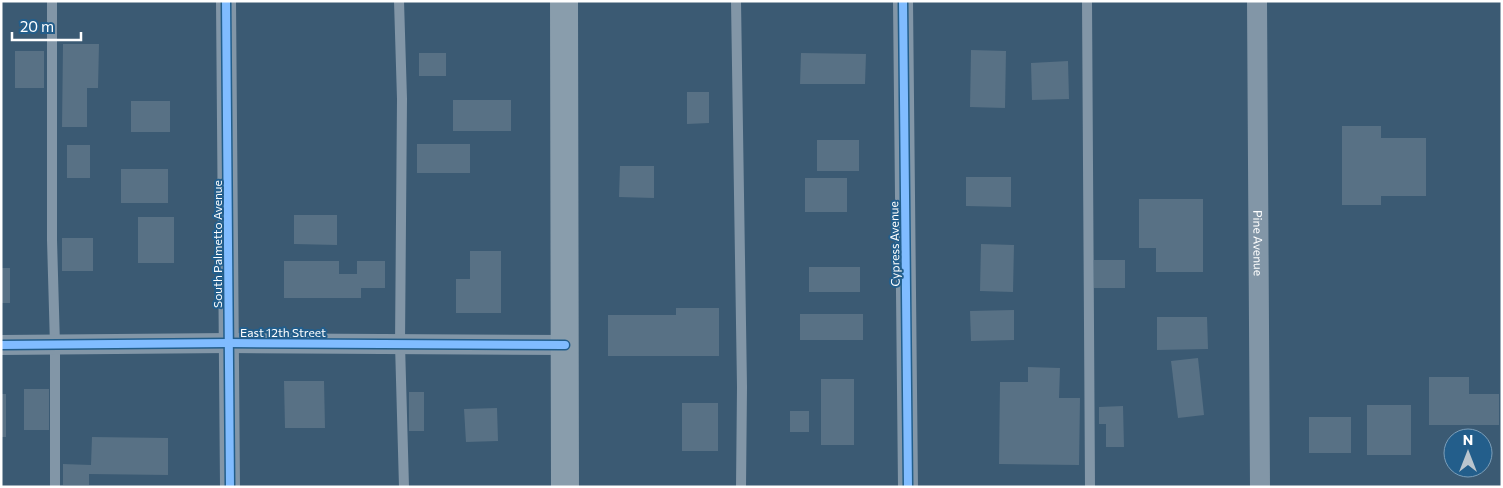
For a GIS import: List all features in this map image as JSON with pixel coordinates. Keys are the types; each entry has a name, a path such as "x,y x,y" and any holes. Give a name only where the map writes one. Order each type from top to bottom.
{"main road":[{"path":"564,1 565,487"}],"street":[{"name":"South Palmetto Avenue","path":"226,1 230,487"},
{"name":"Cypress Avenue","path":"903,1 908,487"},
{"name":"Pine Avenue","path":"1257,1 1260,487"},
{"name":"East 12th Street","path":"1,345 565,345"}],"lane":[{"path":"52,1 55,487"},
{"path":"399,1 402,99 400,344 404,487"},
{"path":"736,1 742,388 741,487"},
{"path":"1087,1 1090,487"}],"building":[{"path":"63,44 99,44 98,88 87,88 87,127 62,127"},
{"path":"971,50 1006,51 1005,108 970,107"},
{"path":"15,51 44,51 44,88 15,88"},
{"path":"419,53 446,53 446,76 419,76"},
{"path":"801,53 866,54 865,84 800,84"},
{"path":"1068,61 1069,99 1032,100 1031,63"},
{"path":"687,92 709,92 709,123 687,124"},
{"path":"453,100 511,100 511,131 453,131"},
{"path":"131,101 170,101 170,132 131,132"},
{"path":"1342,126 1381,126 1381,138 1426,138 1426,196 1381,196 1381,205 1342,205"},
{"path":"817,140 859,140 859,171 817,171"},
{"path":"417,144 470,144 470,173 417,173"},
{"path":"67,145 90,145 90,178 67,178"},
{"path":"620,166 654,166 654,198 619,197"},
{"path":"121,169 168,169 168,203 121,203"},
{"path":"966,177 1011,177 1011,207 966,206"},
{"path":"805,178 847,178 847,212 805,212"},
{"path":"1139,199 1203,199 1203,272 1156,272 1156,248 1139,248"},
{"path":"294,215 337,215 337,245 294,244"},
{"path":"138,217 174,217 174,263 138,263"},
{"path":"62,238 93,238 93,271 62,271"},
{"path":"981,244 1014,245 1013,292 980,291"},
{"path":"470,251 501,251 501,313 456,313 456,279 470,279"},
{"path":"1094,260 1125,260 1125,288 1094,288"},
{"path":"284,261 339,261 339,274 357,274 357,261 385,261 385,288 361,288 361,298 284,298"},
{"path":"809,267 860,267 860,292 809,292"},
{"path":"1,268 10,268 10,303 1,303"},
{"path":"676,308 719,308 719,356 608,356 608,315 676,315"},
{"path":"1014,310 1014,340 971,341 970,311"},
{"path":"800,314 863,314 863,340 800,340"},
{"path":"1157,317 1207,317 1208,349 1157,350"},
{"path":"1198,358 1204,415 1178,418 1171,361"},
{"path":"1028,367 1060,368 1059,398 1080,398 1079,465 999,464 1000,382 1028,382"},
{"path":"1429,377 1469,377 1469,394 1499,394 1499,425 1429,425"},
{"path":"821,379 854,379 854,445 821,445"},
{"path":"284,381 324,381 325,428 285,428"},
{"path":"24,389 49,389 49,430 24,430"},
{"path":"409,392 424,392 424,431 409,431"},
{"path":"1,394 6,394 6,437 1,437"},
{"path":"682,403 718,403 718,451 682,451"},
{"path":"1367,405 1411,405 1411,455 1367,455"},
{"path":"1123,406 1124,447 1106,447 1106,424 1099,424 1099,407"},
{"path":"497,408 498,441 466,442 464,409"},
{"path":"790,411 809,411 809,432 790,432"},
{"path":"1309,417 1351,417 1351,453 1309,453"},
{"path":"92,437 168,438 168,475 89,474 89,485 63,485 63,464 91,465"}],"cycle path":[{"path":"226,1 230,487"},
{"path":"903,1 908,487"},
{"path":"1,345 229,343 565,345"}]}
